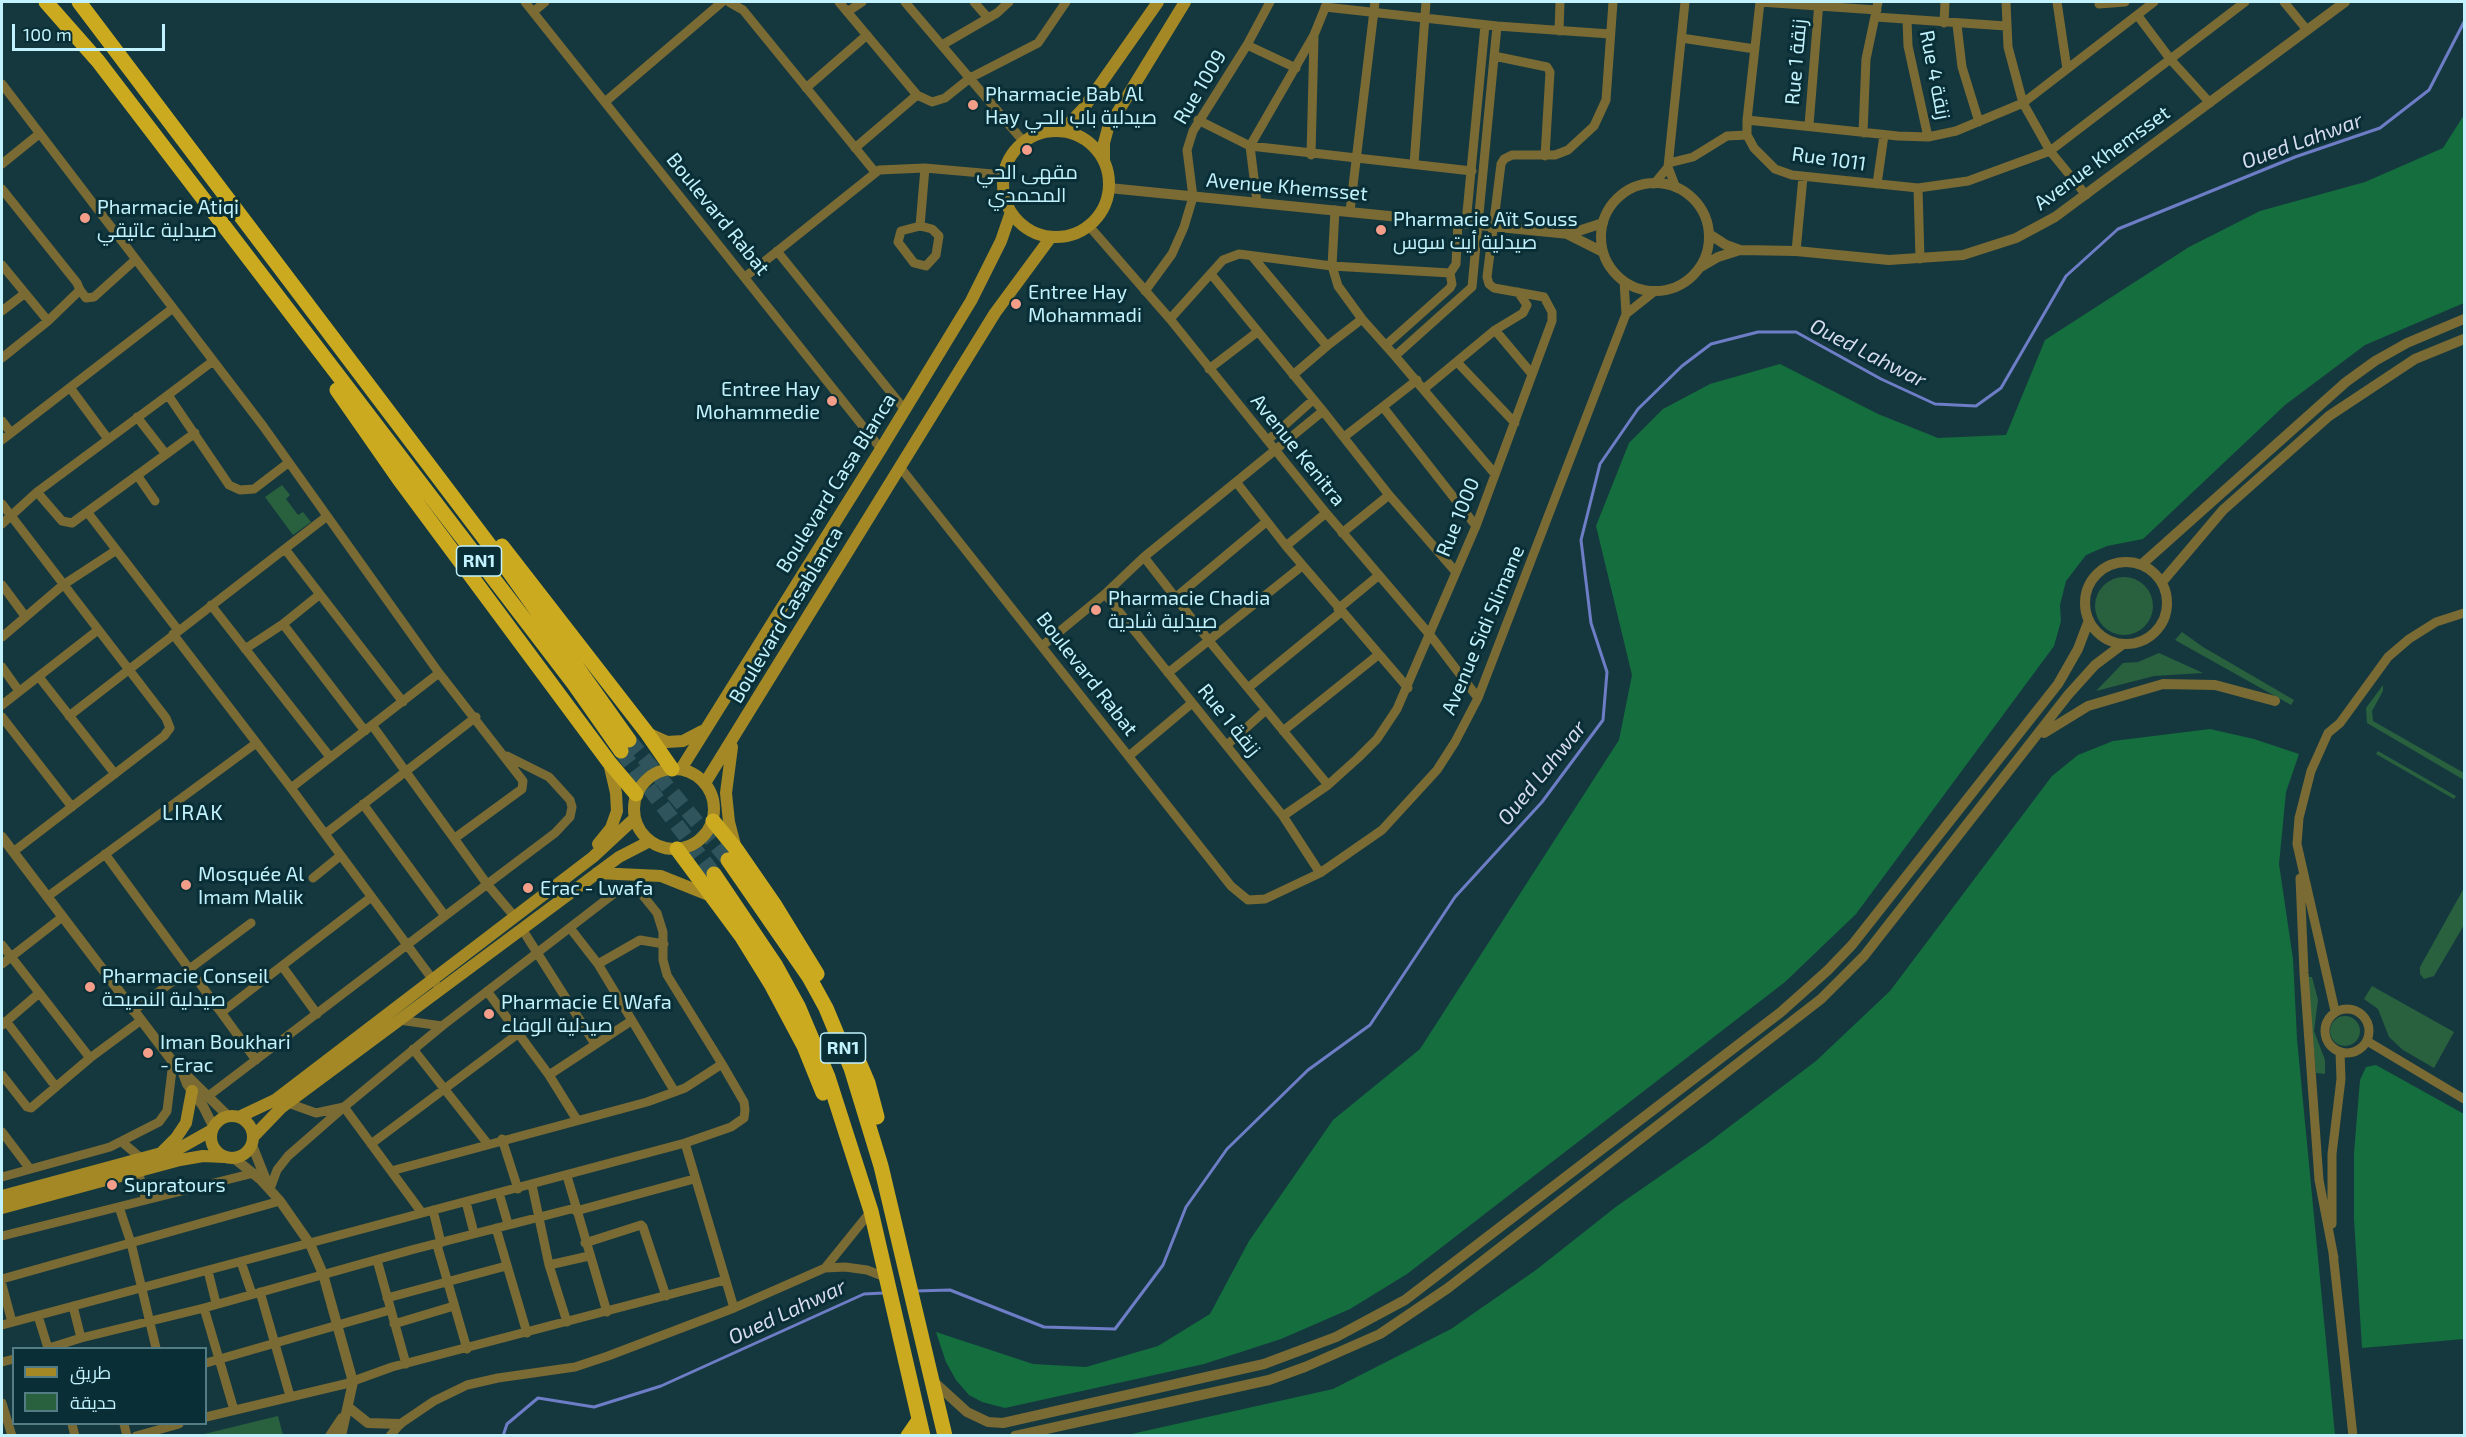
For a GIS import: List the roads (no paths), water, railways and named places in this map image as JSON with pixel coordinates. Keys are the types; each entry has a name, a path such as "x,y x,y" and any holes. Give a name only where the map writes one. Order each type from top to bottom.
{"highway":[{"name":"RN1","path":"46,2 91,52 335,372 625,745 500,559 79,2"},
{"path":"353,366 364,372 440,465 676,769"},
{"path":"335,372 338,392 399,479 609,762 636,794"},
{"path":"713,821 732,855 808,955 843,1025 868,1083 894,1193 892,1211 945,1436"},
{"path":"677,849 715,898 786,1010 820,1083 858,1194 871,1211"},
{"name":"RN1","path":"714,874 776,966 798,1006 832,1087 871,1211 921,1428"},
{"path":"908,1436 921,1428"}],"main road":[{"path":"1062,131 1083,109 1158,2"},
{"path":"1104,161 1094,147 1079,136 1062,131 1038,134 1023,141 1012,155 1004,175 1004,189 1011,212 1022,224 1051,237 1071,235 1089,226 1103,209 1109,188 1104,161 1104,143 1108,128 1185,2"},
{"name":"Boulevard Casa Blanca","path":"676,769 705,728 881,449 971,301 1001,241 1011,212"},
{"path":"900,467 995,313 1051,237"},
{"name":"Boulevard Casablanca","path":"705,783 900,467"},
{"path":"647,733 667,742 683,741 694,738 705,728"},
{"path":"732,855 726,793 729,757 736,735"},
{"path":"593,857 596,845 614,822 617,811 616,793 609,762"},
{"path":"676,769 690,772 705,783 712,795 715,808 713,821 699,840 677,849 663,848 650,841 640,831 635,818 636,794 650,776 676,769"},
{"path":"2,1196 187,1146 212,1128 275,1100 431,978 593,857 635,818"},
{"path":"2,1208 192,1157 230,1158 245,1154 269,1119 288,1103 597,873 629,851 650,841"},
{"path":"597,873 661,876 715,898"},
{"path":"161,1154 186,1123 192,1091"},
{"path":"234,1117 248,1124 252,1141"},
{"path":"212,1128 212,1146 230,1158"}],"street":[{"name":"Boulevard Rabat","path":"525,2 881,449"},
{"path":"533,12 545,2"},
{"path":"605,102 722,2"},
{"path":"729,2 743,10 875,172"},
{"path":"839,2 916,93 927,102 938,100 970,78 1038,43 1066,2"},
{"path":"848,12 862,2"},
{"path":"905,2 1023,141"},
{"path":"974,2 988,18"},
{"path":"942,45 1004,9 1009,2"},
{"name":"Rue 1009","path":"1193,197 1187,150 1198,120 1246,45 1270,2"},
{"path":"1350,211 1375,2"},
{"path":"1414,164 1426,2"},
{"path":"1559,31 1560,2"},
{"path":"1494,226 1498,177 1504,159 1512,155 1545,156 1568,150 1580,141 1602,113 1606,100 1613,2"},
{"path":"1676,188 1669,165 1685,2"},
{"path":"1654,184 1669,165 1693,157 1727,136 1747,135 1760,2 1877,9 1907,19 1957,25 2006,26"},
{"path":"1944,23 1945,2"},
{"path":"2006,2 2010,60 2023,103 2050,151 2086,195"},
{"path":"2057,2 2067,69"},
{"path":"2099,4 2125,2"},
{"path":"1747,120 1884,135 1928,137 1956,131 2023,103 2154,2"},
{"name":"Rue 1011","path":"1747,135 1754,148 1775,169 1803,177 1918,188 1968,181 2050,151 2245,2"},
{"path":"2284,2 2307,30"},
{"name":"Avenue Khemsset","path":"1709,234 1726,245 1740,250 1796,251 1879,260 1963,255 2016,238 2055,217 2086,195 2345,2"},
{"path":"1257,202 1250,146 1314,35 1326,4 1372,13 1485,25 1610,34"},
{"name":"Rue 1 زنقة","path":"1809,125 1819,4"},
{"path":"1863,133 1866,59 1877,9"},
{"path":"2138,16 2171,60 2210,103"},
{"name":"Rue 4 زنقة","path":"1907,19 1908,46 1928,137"},
{"path":"1395,356 1472,287 1467,223 1485,25"},
{"path":"1957,25 1962,67 1979,122"},
{"path":"1386,345 1452,284 1450,273 1456,264 1467,223 1497,26"},
{"path":"806,88 867,35"},
{"path":"1311,155 1314,35"},
{"path":"1681,38 1755,49"},
{"path":"1246,45 1296,68"},
{"path":"1494,56 1547,67 1550,72 1545,156"},
{"path":"2,84 213,361 439,673 476,717 523,781 524,788 455,838"},
{"path":"855,148 916,93"},
{"path":"1198,120 1250,146 1311,155 1472,171"},
{"path":"2,164 39,135"},
{"path":"1877,184 1884,135"},
{"path":"745,277 875,172 886,168 925,168 1004,175"},
{"path":"920,226 925,168"},
{"path":"1796,251 1803,177"},
{"path":"1654,184 1676,188 1692,198 1702,209 1709,234 1706,255 1699,268 1685,282 1669,290 1654,291 1633,286 1624,281 1609,266 1603,252 1601,236 1603,223 1615,201 1630,189 1654,184"},
{"name":"Avenue Khemsset","path":"1109,188 1569,234 1603,252"},
{"path":"1918,188 1920,259"},
{"path":"2,189 77,283 86,298 94,297 135,260"},
{"path":"1145,291 1172,254 1184,227 1193,197"},
{"path":"2,208 10,201"},
{"path":"1335,210 1332,266 1338,286 1362,319 1425,388 1495,474"},
{"name":"Avenue Khemsset","path":"1569,234 1603,223"},
{"path":"920,226 932,229 939,236 936,255 926,266 914,263 898,242 901,231 920,226"},
{"name":"Avenue Kenitra","path":"1089,226 1170,319 1342,533 1430,635 1478,698"},
{"name":"Rue 1000","path":"1283,816 1328,785 1377,739 1408,688 1476,525 1552,321 1552,312 1544,297 1494,288 1489,284 1487,277 1494,226"},
{"name":"Avenue Khemsset","path":"1699,268 1718,257 1740,250"},
{"path":"777,251 905,410"},
{"path":"1170,319 1230,256 1252,256 1332,266 1450,273"},
{"path":"1252,256 1327,346"},
{"path":"2,266 48,321"},
{"path":"1211,274 1389,495 1455,571"},
{"name":"Avenue Sidi Slimane","path":"1248,900 1278,895 1320,873 1382,830 1437,770 1478,698 1626,314 1624,281"},
{"path":"2,358 48,321 80,290"},
{"name":"Avenue Sidi Slimane","path":"1626,314 1654,291"},
{"path":"1425,388 1495,330 1526,310 1527,305 1518,292"},
{"path":"2,311 24,294"},
{"path":"2,440 173,308"},
{"path":"1293,375 1362,319"},
{"path":"2141,565 2346,382 2407,344 2464,319"},
{"path":"1495,330 1532,374"},
{"path":"1209,369 1257,333"},
{"path":"2162,582 2223,510 2329,416 2415,359 2464,339"},
{"path":"2,524 38,492 213,361"},
{"path":"1457,362 1515,423"},
{"path":"1344,437 1417,380"},
{"path":"71,389 108,439"},
{"path":"168,395 229,485 240,490 255,489 288,463"},
{"path":"1268,440 1313,400"},
{"path":"1383,407 1476,525"},
{"path":"1042,646 1105,594 1144,557 1323,411"},
{"path":"137,417 165,453"},
{"path":"2,421 11,433"},
{"path":"38,492 65,522 72,522 88,513 165,453 195,433"},
{"name":"Boulevard Rabat","path":"900,467 1231,886 1248,900"},
{"path":"137,475 155,501"},
{"path":"1237,483 1302,566 1408,688"},
{"path":"1342,533 1389,495"},
{"path":"2,504 166,718 170,728 164,736 13,852"},
{"path":"88,513 255,744 291,788 440,990"},
{"path":"1286,546 1326,513"},
{"path":"69,716 326,517"},
{"path":"1174,598 1266,522"},
{"path":"285,549 403,702"},
{"path":"2,637 63,585 115,551"},
{"path":"1144,557 1209,642 1328,785"},
{"path":"1015,1436 1269,1380 1343,1352 1414,1312 1784,1031 1821,999 1864,956 2087,673 2123,644 2144,640 2159,628 2166,613 2167,600 2162,582 2141,565 2118,563 2095,576 2088,587 2085,600 2089,620 2104,638 2123,644"},
{"path":"1168,674 1302,566"},
{"path":"1248,688 1378,576"},
{"path":"2,585 25,616"},
{"name":"Rue 1 زنقة","path":"1105,594 1283,816 1320,873"},
{"path":"245,649 283,624 319,595"},
{"path":"211,605 330,757"},
{"path":"2335,1011 2296,832 2311,771 2328,733 2340,723 2388,657 2409,639 2436,622 2464,613"},
{"path":"931,1378 944,1394 967,1412 988,1422 1003,1423 1264,1364 1336,1337 1405,1300 1781,1012 1828,970 1852,945 2058,684 2078,649 2089,620"},
{"path":"283,624 405,771 487,884 514,916"},
{"path":"2,705 98,630"},
{"path":"1283,731 1378,655"},
{"path":"2,667 20,691"},
{"path":"291,788 439,673"},
{"path":"39,676 115,774"},
{"path":"2028,747 2053,726 2088,706 2163,684 2215,685 2275,701"},
{"path":"1129,756 1192,703"},
{"path":"1227,745 1266,710"},
{"path":"2,717 72,807"},
{"path":"325,834 476,717"},
{"path":"47,897 255,744"},
{"path":"207,1097 555,833 572,812 570,800 549,777 503,754"},
{"path":"363,804 446,916"},
{"path":"2,837 61,918 183,1073 212,1128"},
{"path":"105,854 256,1060"},
{"path":"313,878 340,856"},
{"path":"2301,860 2301,931 2319,1180 2334,1258 2353,1436"},
{"path":"2,1325 685,1143 731,1127 744,1118 744,1102 671,984 664,968 662,926 653,906 640,892 628,888 620,889 442,1026 344,1107 288,1156 277,1170 270,1189"},
{"path":"222,1012 370,898"},
{"path":"2,964 61,918"},
{"path":"133,1011 251,923"},
{"path":"570,928 598,964 675,1092"},
{"path":"522,929 595,1044"},
{"path":"598,964 640,940 664,944"},
{"path":"2,945 90,1058"},
{"path":"282,966 317,1014"},
{"path":"487,991 549,1075 577,1120"},
{"path":"38,994 4,1023 56,1087"},
{"path":"2354,1009 2364,1017 2369,1029 2367,1041 2352,1053 2340,1052 2329,1045 2324,1033 2326,1021 2335,1011 2354,1009"},
{"path":"399,1020 442,1026"},
{"path":"2,1075 29,1108 140,1021"},
{"path":"549,1075 631,1021"},
{"path":"370,1143 519,1033"},
{"path":"2367,1041 2464,1099"},
{"path":"414,1049 487,1143"},
{"path":"2334,1258 2332,1154 2341,1079 2340,1052"},
{"path":"2,1177 122,1142 164,1117 173,1062"},
{"path":"391,1171 487,1143 646,1102 675,1092 722,1064"},
{"path":"183,1073 193,1079 207,1097 234,1117"},
{"path":"288,1103 316,1113 344,1107"},
{"path":"344,1107 422,1213"},
{"path":"2,1132 30,1169"},
{"path":"502,1139 518,1189"},
{"path":"252,1141 270,1189"},
{"path":"122,1142 142,1159"},
{"path":"685,1143 734,1308"},
{"path":"230,1158 254,1173 280,1201 310,1244 323,1274 353,1382 341,1436"},
{"path":"138,1171 146,1200"},
{"path":"2,1236 254,1173"},
{"path":"567,1176 607,1312"},
{"path":"52,1347 148,1320 204,1308 508,1224 576,1210 694,1179"},
{"path":"532,1185 541,1217 549,1265 567,1322"},
{"path":"499,1194 508,1224"},
{"path":"2,1279 280,1201"},
{"path":"466,1202 474,1233"},
{"path":"119,1207 131,1243 156,1347"},
{"path":"433,1210 447,1281 466,1348"},
{"path":"825,1268 871,1211"},
{"path":"585,1243 640,1225 643,1227 666,1296"},
{"path":"496,1228 527,1333"},
{"path":"549,1265 589,1256"},
{"path":"377,1260 406,1364"},
{"path":"242,1262 276,1344 290,1396"},
{"path":"387,1298 506,1266"},
{"path":"390,1436 400,1424 434,1401 467,1385 498,1378 575,1367 734,1308 825,1268 845,1267 867,1270 886,1282"},
{"path":"208,1271 216,1303"},
{"path":"207,1417 353,1382 406,1364 725,1280"},
{"path":"2,1285 12,1322"},
{"path":"73,1306 81,1338"},
{"path":"394,1324 454,1306"},
{"path":"204,1308 234,1410"},
{"path":"207,1363 390,1310"},
{"path":"38,1316 49,1347"},
{"path":"2,1403 12,1436"},
{"path":"348,1409 368,1423 400,1424"},
{"path":"330,1436 348,1409"},
{"path":"136,1436 174,1425"}],"waterway":[{"name":"Oued Lahwar","path":"915,1291 950,1290 1044,1327 1115,1329 1163,1265 1186,1207 1227,1149 1308,1070 1370,1025 1455,897 1542,802 1603,720 1607,672 1591,623 1581,540 1600,464 1638,409 1682,366 1711,344 1758,332 1796,332 1881,379 1935,404 1976,406 2001,388 2066,276 2118,229 2295,157 2380,128 2429,90 2464,22"},
{"name":"Oued Lahwar","path":"503,1436 507,1424 538,1398 594,1407 661,1386 864,1294 884,1293"}],"tunnel":[{"path":"629,740 728,860"},
{"path":"621,751 714,874"}],"place":[{"name":"Pharmacie Bab Al Hay صيدلية باب الحي","path":"973,105"},
{"name":"مقهى الحي المحمدي","path":"1027,150"},
{"name":"Pharmacie Atiqi صيدلية عاتيقي","path":"85,218"},
{"name":"Pharmacie Aït Souss صيدلية أيت سوس","path":"1381,230"},
{"name":"Entree Hay Mohammadi","path":"1016,304"},
{"name":"Entree Hay Mohammedie","path":"832,401"},
{"name":"Pharmacie Chadia صيدلية شادية","path":"1096,610"},
{"name":"Mosquée Al Imam Malik","path":"186,885"},
{"name":"Erac - Lwafa","path":"528,888"},
{"name":"Pharmacie Conseil صيدلية النصيحة","path":"90,987"},
{"name":"Pharmacie El Wafa صيدلية الوفاء","path":"489,1014"},
{"name":"Iman Boukhari - Erac","path":"148,1053"},
{"name":"Supratours","path":"112,1185"}],"district":[{"name":"LIRAK","path":"193,813"}]}
